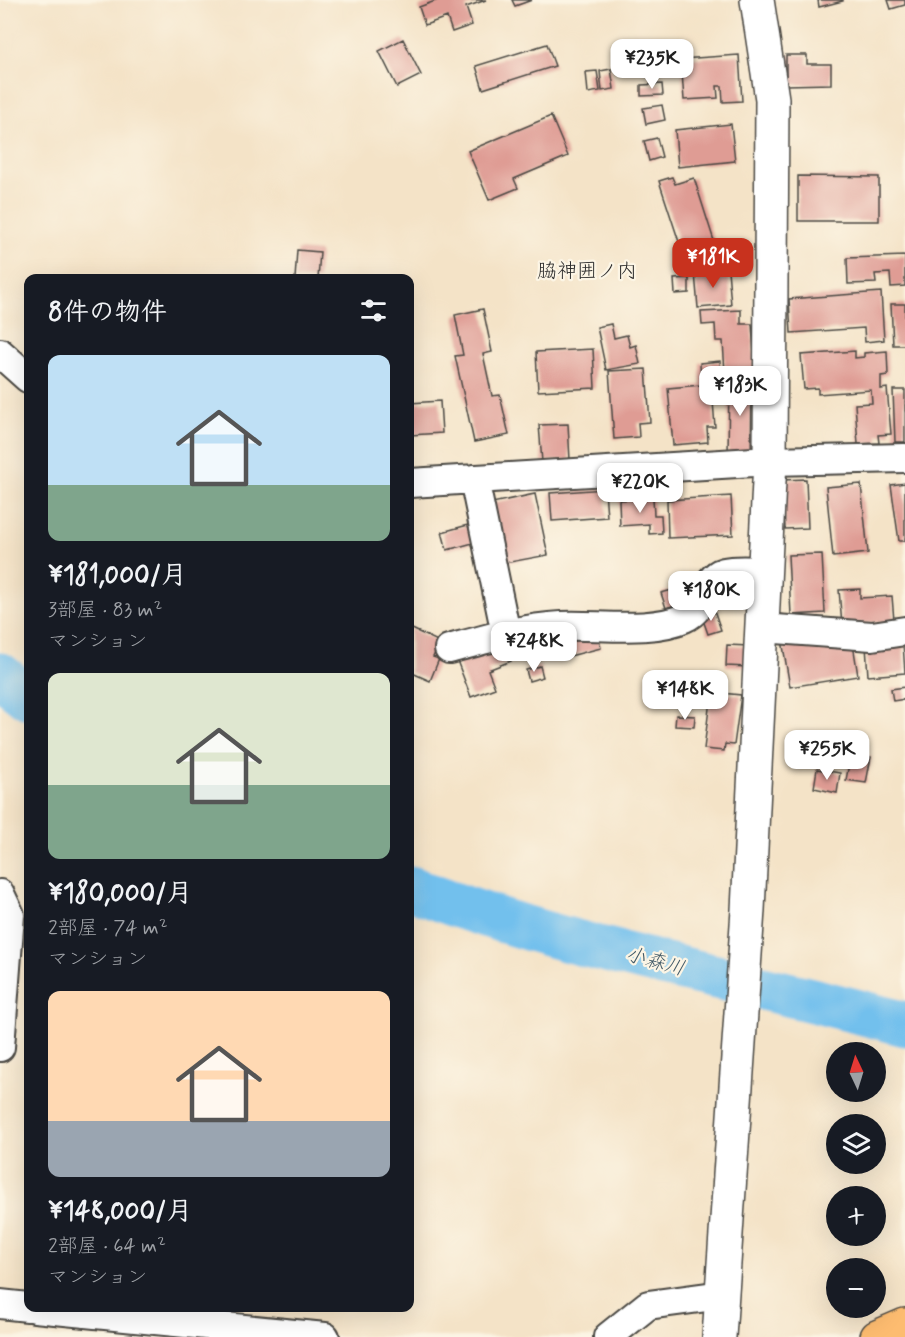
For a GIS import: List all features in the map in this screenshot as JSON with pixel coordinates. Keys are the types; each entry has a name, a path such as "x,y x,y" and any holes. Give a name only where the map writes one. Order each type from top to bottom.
{"highway":[{"path":"877,1337 905,1325"}],"street":[{"path":"719,1337 748,910 771,461 772,99 757,0"},
{"path":"0,353 24,374"},
{"path":"414,483 771,461 905,458"},
{"path":"474,478 506,634"},
{"path":"449,649 506,634 560,626 643,626 684,618 702,604 707,585 722,572 765,571"},
{"path":"762,628 872,636 905,631"},
{"path":"0,894 10,915 0,1047"},
{"path":"608,1337 648,1305 722,1296"},
{"path":"0,1305 24,1307"},
{"path":"75,1312 325,1337"}],"building":[{"path":"438,0 486,0 466,7 472,25 452,32 447,17 425,25 419,7"},
{"path":"512,0 532,0 515,6"},
{"path":"818,0 843,0 843,1 819,7"},
{"path":"888,0 905,0 905,5 891,9"},
{"path":"403,39 421,75 397,87 379,51"},
{"path":"547,44 555,66 483,89 476,66"},
{"path":"739,55 742,101 723,102 722,86 717,86 718,98 684,100 681,59"},
{"path":"786,55 807,55 807,64 831,64 831,84 786,85"},
{"path":"611,69 614,89 602,91 600,71"},
{"path":"597,71 600,91 588,93 586,72"},
{"path":"662,84 663,95 641,96 641,85"},
{"path":"662,105 665,120 646,124 643,108"},
{"path":"551,116 568,156 514,179 518,188 489,200 468,151"},
{"path":"731,124 735,161 678,167 675,130"},
{"path":"657,138 662,157 649,161 644,141"},
{"path":"798,176 879,177 879,221 798,221"},
{"path":"672,177 675,184 694,178 715,244 683,254 659,181"},
{"path":"297,250 320,252 318,274 295,274"},
{"path":"905,256 905,286 891,287 890,273 875,274 876,283 848,284 847,258"},
{"path":"728,270 731,305 698,308 695,273"},
{"path":"689,278 689,293 675,294 674,279"},
{"path":"881,292 884,340 865,342 864,328 791,333 789,299"},
{"path":"891,304 905,304 905,345 893,345"},
{"path":"483,309 492,352 483,354 492,396 500,395 509,435 474,442 455,356 463,355 455,315"},
{"path":"741,310 741,324 752,324 755,371 725,373 723,341 716,341 715,324 702,325 701,312"},
{"path":"611,324 614,338 627,335 630,347 636,345 640,364 606,370 597,327"},
{"path":"593,349 595,388 538,391 536,352"},
{"path":"855,351 855,358 864,357 864,353 887,351 888,375 881,376 881,389 887,388 891,434 878,435 879,443 858,444 855,404 872,403 871,390 818,394 818,388 804,389 801,355"},
{"path":"720,361 723,401 713,401 715,427 707,427 708,442 673,445 668,388 701,385 700,363"},
{"path":"646,369 650,422 638,423 639,437 614,439 609,371"},
{"path":"729,376 752,377 751,458 728,457"},
{"path":"893,390 905,390 905,442 895,442"},
{"path":"440,401 442,433 414,435 414,403"},
{"path":"568,424 570,460 542,462 539,425"},
{"path":"806,479 808,528 785,529 783,480"},
{"path":"905,483 905,541 899,541 891,485"},
{"path":"861,484 868,553 833,557 826,487"},
{"path":"605,489 607,517 552,521 550,493"},
{"path":"535,494 548,555 505,563 492,503"},
{"path":"731,496 733,535 668,538 667,500"},
{"path":"653,498 654,515 661,515 662,533 649,534 649,524 620,526 619,500"},
{"path":"468,525 473,543 447,550 442,532"},
{"path":"822,554 825,613 791,615 788,555"},
{"path":"683,587 687,602 666,608 661,593"},
{"path":"860,589 860,598 892,596 894,621 842,625 839,590"},
{"path":"714,610 721,630 708,634 701,614"},
{"path":"414,630 440,642 433,657 439,659 430,681 414,674"},
{"path":"597,630 601,648 562,658 558,640"},
{"path":"503,640 511,661 488,670 495,688 471,697 456,658"},
{"path":"782,640 853,644 858,676 790,687"},
{"path":"903,643 905,673 868,676 866,646"},
{"path":"727,645 749,646 748,667 726,666"},
{"path":"540,666 543,677 529,681 526,670"},
{"path":"905,687 905,699 893,701 891,689"},
{"path":"711,692 741,695 734,745 725,744 724,751 704,749"},
{"path":"676,715 695,716 694,727 675,726"},
{"path":"851,753 871,757 866,783 846,780"},
{"path":"817,769 840,773 837,793 814,788"}],"waterway":[{"name":"小森川","path":"0,675 24,694"},
{"name":"小森川","path":"414,889 470,910 593,947 905,1024"}],"district":[{"name":"脇神囲ノ内","path":"587,271"}]}
